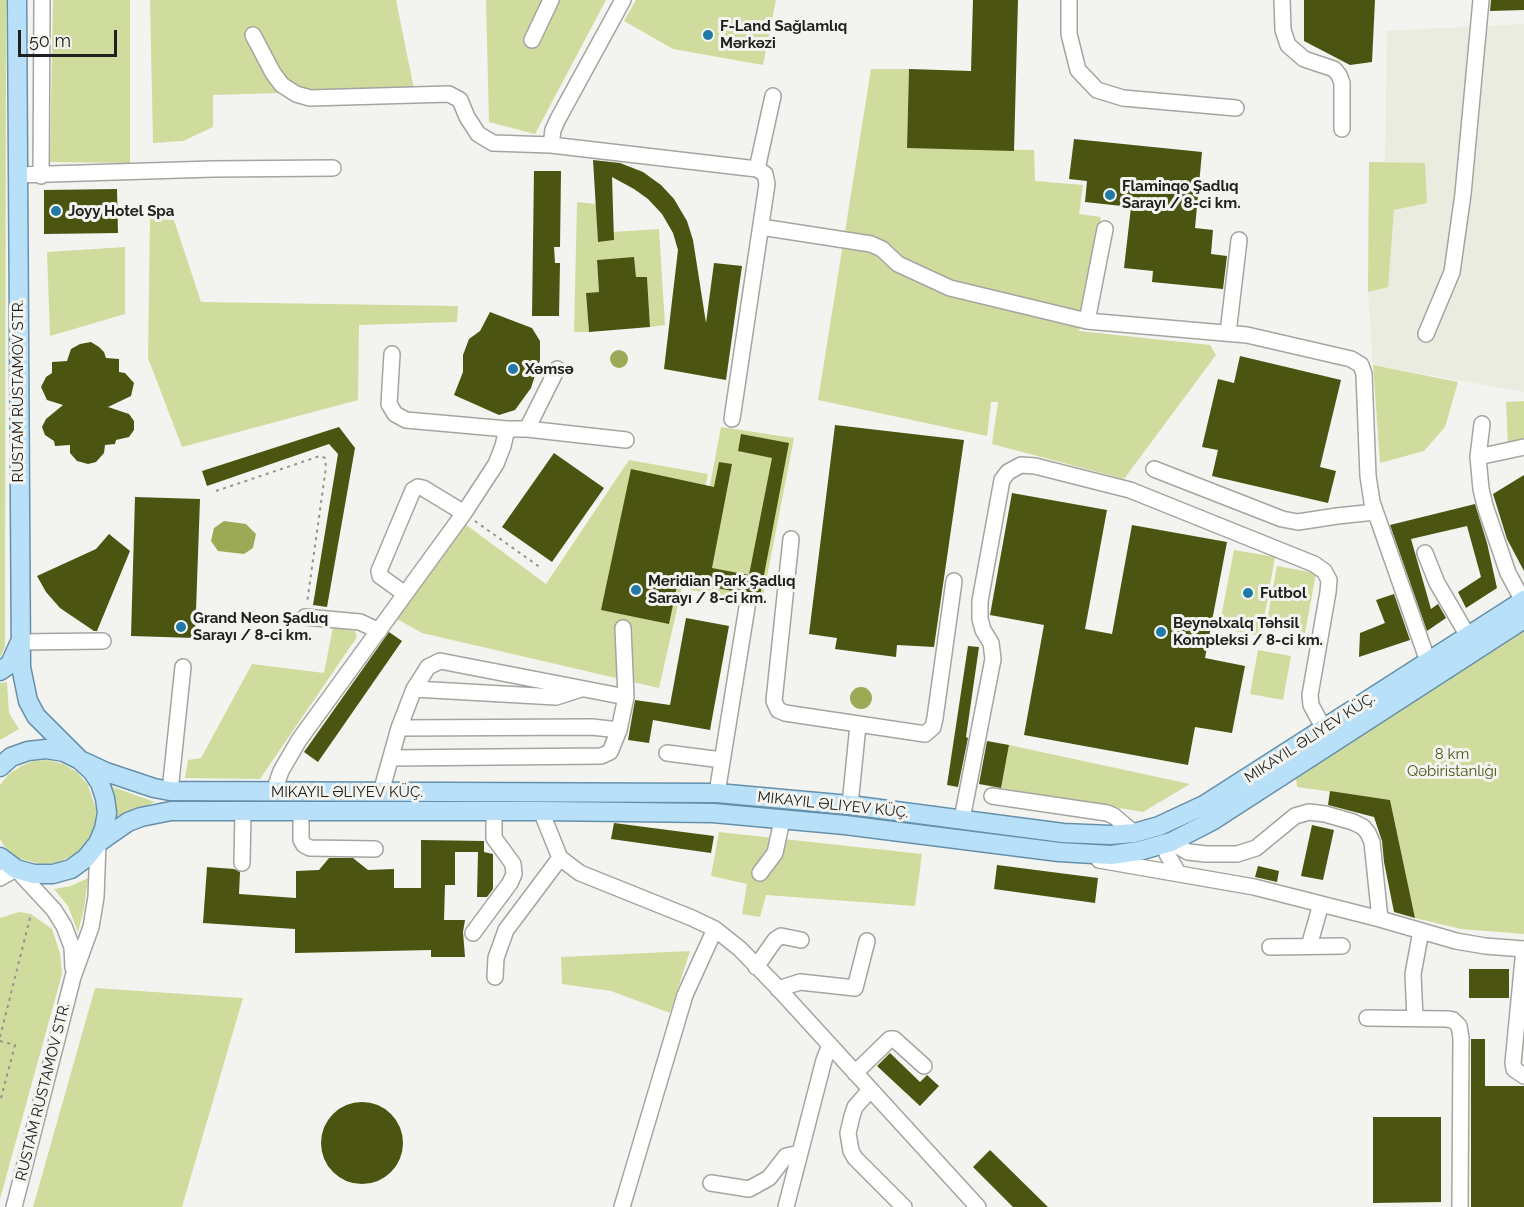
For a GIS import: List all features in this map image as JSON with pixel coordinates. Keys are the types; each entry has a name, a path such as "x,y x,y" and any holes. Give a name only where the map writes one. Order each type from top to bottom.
{"main road":[{"name":"RUSTAM RUSTAMOV STR.","path":"17,0 21,667 28,701 36,716 51,734 80,760"},
{"path":"0,767 11,758 28,751 46,748 64,752 127,780 170,791 717,793 849,805 1063,832 1110,835 1160,826 1203,805 1324,729 1433,668 1468,636 1524,607"},
{"path":"98,843 128,822 156,813 541,811 713,813 845,825 1059,852 1111,855 1171,842 1212,821 1524,607"},
{"path":"0,671 10,664 20,642"},
{"path":"0,857 5,870 34,874 62,872 71,869 86,858 98,843 107,813 100,783 92,771 80,760"}],"street":[{"path":"41,176 42,0"},
{"path":"532,40 550,0"},
{"path":"550,146 558,119 623,0"},
{"path":"1069,0 1069,34 1078,70 1097,90 1123,98 1236,108"},
{"path":"1282,0 1283,30 1288,45 1304,59 1334,69 1339,75 1342,83 1342,129"},
{"path":"1426,334 1452,272 1463,194 1481,0"},
{"path":"253,35 282,85 296,94 310,98 449,94 460,100 478,134 493,143 550,146 757,169 765,174 767,184 732,419"},
{"path":"757,169 773,96"},
{"path":"17,175 333,168"},
{"path":"761,227 871,244 882,249 898,264 950,288 1087,321 1247,335 1352,359 1360,365 1364,374 1369,490 1420,642 1433,668"},
{"path":"1087,321 1105,229"},
{"path":"1228,333 1239,240"},
{"path":"392,354 389,404 395,414 406,420 527,429 626,440"},
{"path":"527,429 557,369"},
{"path":"1482,424 1478,457 1480,489 1508,573 1524,607"},
{"path":"274,791 281,771 299,740 464,513 496,464 507,429"},
{"path":"1478,457 1524,447"},
{"path":"962,819 993,659 991,643 983,630 980,618 980,601 1002,480 1008,472 1021,465 1035,466 1130,490 1314,564 1324,571 1329,580 1328,592 1310,694 1311,705 1324,729"},
{"path":"1154,469 1282,519 1298,522 1330,516 1375,512"},
{"path":"405,594 380,576 379,571 413,490 418,487 423,488 464,513"},
{"path":"791,539 774,702 778,710 785,713 925,734 933,728 954,581"},
{"path":"1425,553 1437,583 1468,636"},
{"path":"717,793 747,607"},
{"path":"305,617 360,622 379,631"},
{"path":"391,758 601,756 610,752 619,730 626,697 623,628"},
{"path":"20,642 103,641"},
{"path":"381,792 399,728 414,689 428,667 440,661 626,697"},
{"path":"170,791 183,667"},
{"path":"414,689 556,697 582,688"},
{"path":"849,805 858,725"},
{"path":"399,728 619,730"},
{"path":"667,753 722,760"},
{"path":"992,796 1107,813 1134,832"},
{"path":"242,863 243,811"},
{"path":"541,811 560,858 580,873 692,918 715,929 740,949 978,1207"},
{"path":"301,812 301,840 304,845 310,848 375,849"},
{"path":"473,933 510,883 514,874 513,864 494,838 494,812"},
{"path":"1179,873 1167,855 1167,848 1171,842 1188,852 1237,854 1256,848 1295,816 1309,812 1324,814 1363,827 1372,842 1380,919"},
{"path":"760,873 775,853 782,820"},
{"path":"1110,835 1179,873"},
{"path":"73,977 96,897 98,843"},
{"path":"1059,852 1254,887 1470,944 1524,949 1513,1063 1514,1069 1524,1076"},
{"path":"495,977 496,958 506,930 560,858"},
{"path":"5,870 46,901 64,926 72,947 73,977"},
{"path":"1309,946 1321,904"},
{"path":"622,1207 686,995 715,929"},
{"path":"1415,1018 1413,974 1421,931"},
{"path":"756,967 775,940 782,936 801,940"},
{"path":"778,989 800,982 855,988 867,941"},
{"path":"1270,947 1342,946"},
{"name":"RUSTAM RUSTAMOV STR.","path":"14,1207 73,977"},
{"path":"1367,1018 1447,1019 1453,1020 1459,1026 1461,1038 1460,1207"},
{"path":"855,1073 890,1039 894,1039 924,1066"},
{"path":"786,1207 824,1060 830,1045"},
{"path":"870,1090 855,1107 852,1116 848,1133 850,1151 904,1207"},
{"path":"711,1183 749,1189 769,1178 786,1156 800,1153"}],"path":[{"path":"216,491 320,456 325,458 326,467 305,617"},
{"path":"464,513 541,568"},
{"path":"0,1037 31,914"},
{"path":"0,1041 15,1045 0,1102"}],"shaded area":[{"path":"1524,24 1524,392 1373,365 1368,292 1369,162 1385,162 1387,31"},
{"path":"619,350 625,353 628,359 625,365 619,368 613,365 610,359 613,353"},
{"path":"224,521 246,524 256,534 253,548 244,554 218,551 211,541 214,528"},
{"path":"857,687 865,687 872,694 872,702 865,709 857,709 850,702 850,694"}],"green space":[{"path":"0,0 6,0 5,647 0,658"},
{"path":"53,0 130,0 130,163 50,162"},
{"path":"150,0 396,0 414,89 213,95 213,127 183,141 153,143"},
{"path":"486,0 606,0 535,134 489,122"},
{"name":"F-Land Sağlamlıq Mərkəzi","path":"636,0 776,0 763,65 673,49 624,21"},
{"path":"871,69 909,69 907,148 1034,150 1035,181 1083,185 1079,214 1101,217 1079,331 1210,345 1216,355 1124,479 992,444 998,402 991,402 987,436 818,400"},
{"path":"1369,162 1425,163 1427,203 1394,210 1388,287 1368,292"},
{"path":"577,202 596,204 598,242 613,240 613,232 659,229 665,325 650,327 647,277 636,277 634,258 597,260 599,292 586,293 589,332 574,332"},
{"path":"150,219 174,220 201,302 458,306 457,322 359,325 358,400 182,447 148,358"},
{"path":"125,247 125,314 50,336 47,252"},
{"path":"1373,365 1458,382 1445,427 1424,451 1380,463"},
{"path":"1524,401 1524,442 1508,446 1506,402"},
{"path":"721,427 794,438 762,602 690,590"},
{"path":"629,460 708,474 659,688 422,633 397,619 465,524 546,584"},
{"name":"Futbol","path":"1234,550 1275,557 1261,636 1219,628"},
{"path":"1277,566 1316,573 1305,633 1266,626"},
{"path":"333,627 355,631 357,637 260,779 185,778 188,760 201,758 252,664 324,673"},
{"name":"8 km Qəbiristanlığı","path":"1524,631 1524,934 1461,929 1415,918 1390,800 1297,787 1296,776"},
{"path":"1258,650 1291,656 1283,700 1250,694"},
{"path":"7,682 9,713 19,729 0,740 0,683"},
{"path":"1009,745 1190,784 1143,812 1001,788"},
{"path":"48,760 63,764 77,772 88,785 96,809 95,825 82,848 71,856 57,863 40,864 18,858 4,846 0,839 0,785 8,775 21,766 34,761"},
{"path":"113,787 155,802 115,818 116,801"},
{"path":"719,832 922,854 915,906 766,895 760,917 742,914 747,884 711,876"},
{"path":"88,878 78,932 68,906 54,889 71,886"},
{"path":"19,912 31,914 52,929 60,953 62,974 0,1199 0,918"},
{"path":"690,951 670,1013 611,991 562,984 561,957"},
{"path":"95,988 243,998 182,1207 33,1207"}],"building":[{"path":"973,0 1018,0 1014,151 907,148 909,69 971,71"},
{"path":"1304,0 1375,0 1372,62 1350,65 1304,41"},
{"path":"1491,0 1524,0 1524,10 1490,11"},
{"path":"1074,139 1202,152 1195,228 1213,230 1211,254 1227,256 1223,289 1152,282 1153,271 1124,268 1131,207 1085,202 1087,181 1069,179"},
{"path":"593,160 620,163 643,172 661,185 674,199 687,221 693,240 706,323 714,263 742,266 726,380 664,369 678,250 673,233 662,214 648,199 612,177 614,240 598,242"},
{"path":"534,171 561,171 560,247 554,247 555,263 560,263 559,316 532,316"},
{"path":"117,189 118,233 44,234 44,190"},
{"path":"634,257 636,277 647,277 650,327 589,332 586,293 599,292 597,260"},
{"path":"490,312 532,328 540,341 540,360 531,388 515,410 499,415 454,395 463,372 463,355 469,339 480,331"},
{"path":"91,342 104,352 106,358 119,359 119,372 125,373 134,383 131,396 108,407 129,414 134,421 134,430 129,437 116,440 115,444 105,445 104,453 96,462 88,464 77,461 70,453 70,445 55,446 54,441 45,435 42,427 46,419 63,405 47,400 41,387 46,377 52,373 52,362 67,361 71,349"},
{"path":"1240,356 1341,380 1320,467 1336,471 1328,503 1212,476 1218,450 1202,447 1218,379 1234,383"},
{"path":"835,425 964,440 934,647 897,645 896,657 835,649 837,638 809,634"},
{"path":"339,427 355,448 327,607 313,605 338,454 329,444 207,486 202,471"},
{"path":"741,434 789,443 760,596 678,581 669,624 601,610 631,469 714,487 719,462 732,464 712,568 749,575 772,458 738,451"},
{"path":"554,453 604,488 552,562 502,527"},
{"path":"1524,475 1524,571 1507,539 1493,494"},
{"name":"Beynəlxalq Təhsil Kompleksi / 8-ci km.","path":"1012,493 1107,510 1085,629 1112,634 1132,525 1227,542 1205,658 1245,666 1232,733 1195,727 1188,765 1024,735 1044,625 990,615"},
{"path":"135,497 200,499 195,638 131,636"},
{"path":"1475,504 1497,588 1466,608 1458,592 1481,577 1467,526 1411,539 1431,609 1438,604 1446,618 1427,631 1390,525"},
{"path":"109,534 130,551 97,631 94,631 60,608 46,592 37,576 96,549"},
{"path":"1394,594 1410,640 1359,657 1360,633 1385,623 1376,600"},
{"path":"686,618 729,626 710,730 653,720 649,743 628,740 635,700 670,705"},
{"path":"389,632 402,641 318,762 304,752"},
{"path":"968,646 979,647 966,737 968,738 958,787 947,785"},
{"path":"987,741 1009,745 1001,788 979,784"},
{"path":"1330,791 1390,800 1415,918 1394,912 1382,841 1374,817 1328,805"},
{"path":"614,823 714,836 711,853 611,839"},
{"path":"1312,825 1334,830 1323,880 1301,876"},
{"path":"421,840 484,841 484,852 493,854 493,889 487,897 477,897 478,852 455,852 455,885 445,885 444,920 465,920 463,932 465,957 431,957 431,950 295,953 295,929 203,923 207,867 234,869 240,872 239,894 296,898 296,871 319,870 329,858 353,858 368,870 394,869 394,888 421,888"},
{"path":"997,865 1098,878 1095,903 994,889"},
{"path":"1258,866 1279,871 1277,882 1255,877"},
{"path":"1469,969 1509,969 1509,998 1469,998"},
{"path":"1471,1039 1485,1039 1485,1086 1524,1086 1524,1207 1471,1207"},
{"path":"890,1053 920,1082 927,1075 939,1086 920,1106 877,1066"},
{"path":"354,1102 370,1102 385,1109 396,1120 403,1135 400,1159 391,1172 370,1184 354,1184 339,1177 328,1166 321,1151 321,1135 328,1120 339,1109"},
{"path":"1373,1117 1441,1117 1441,1202 1373,1203"},
{"path":"990,1150 1048,1207 1013,1207 973,1167"}],"place":[{"name":"F-Land Sağlamlıq Mərkəzi","path":"708,35"},
{"name":"Flaminqo Şadlıq Sarayı / 8-ci km.","path":"1110,195"},
{"name":"Joyy Hotel Spa","path":"56,211"},
{"name":"Xəmsə","path":"513,369"},
{"name":"Meridian Park Şadlıq Sarayı / 8-ci km.","path":"636,590"},
{"name":"Futbol","path":"1248,593"},
{"name":"Grand Neon Şadlıq Sarayı / 8-ci km.","path":"181,627"},
{"name":"Beynəlxalq Təhsil Kompleksi / 8-ci km.","path":"1161,632"}]}
